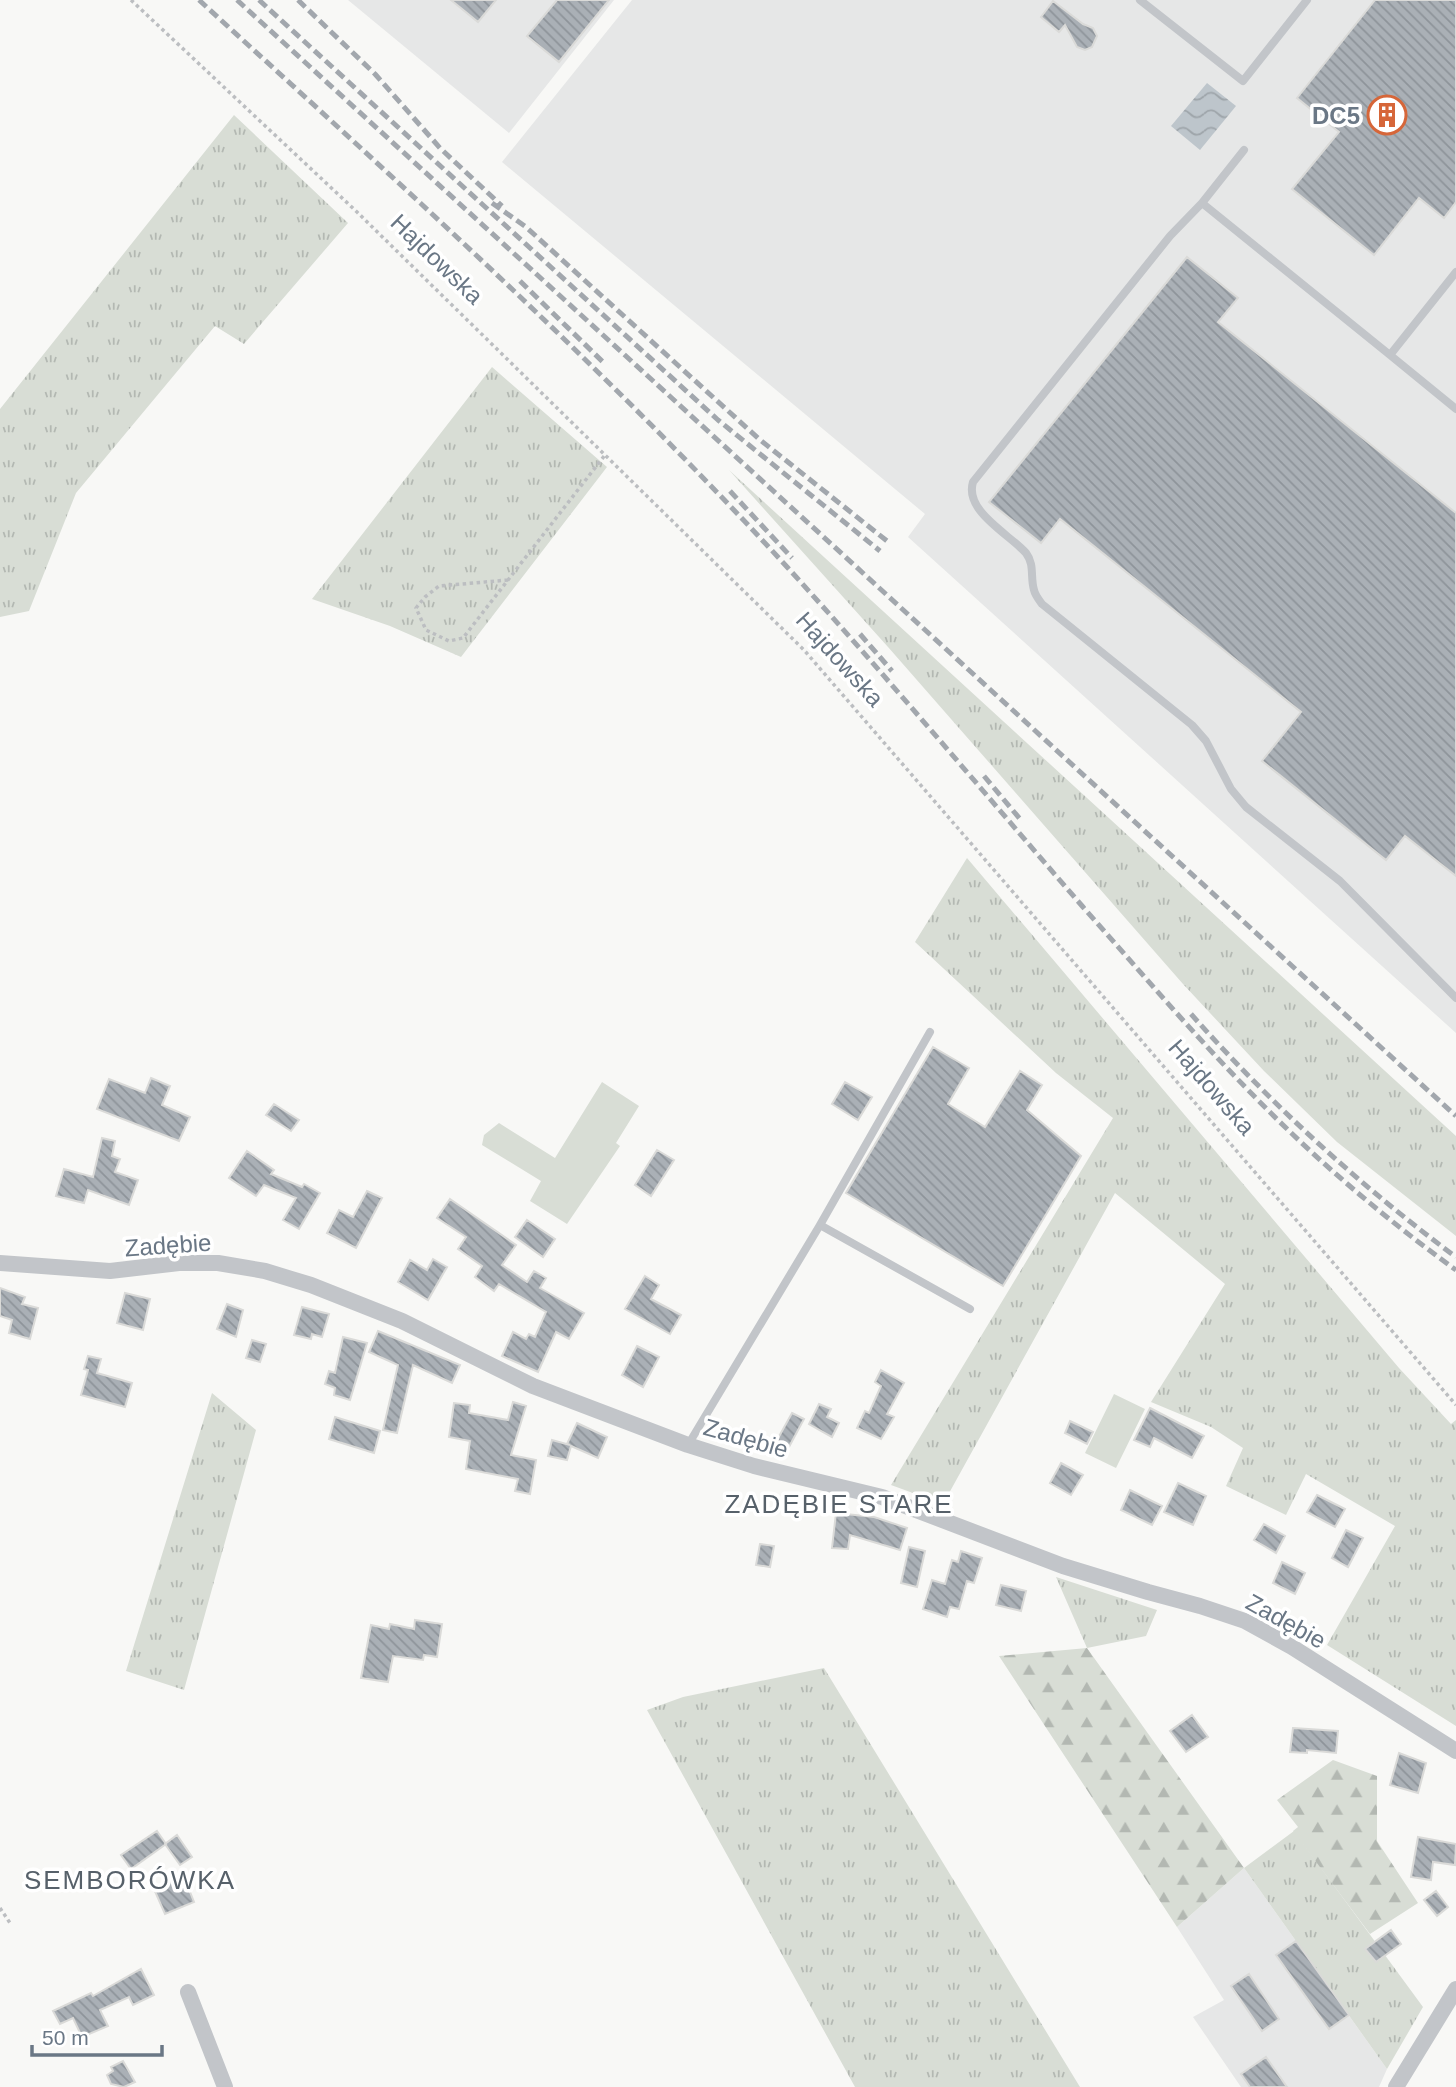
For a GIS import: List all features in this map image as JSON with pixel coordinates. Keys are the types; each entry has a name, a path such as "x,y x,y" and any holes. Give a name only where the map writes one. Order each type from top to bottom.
{"street":[{"name":"Zadębie","path":"0,1263 110,1271 198,1262 265,1271 311,1285 402,1321 522,1381 688,1445 781,1473 882,1497 1063,1566 1200,1605 1245,1621 1292,1647 1456,1751"},
{"path":"1396,2087 1456,1989"},
{"path":"188,1992 225,2087"}],"lane":[{"path":"1140,0 1243,81 1307,0"},
{"path":"1244,150 1202,203 1170,236 973,482 971,497 977,508 1028,556 1032,567 1034,593 1042,604 1192,725 1206,741 1231,789 1246,807 1340,881 1456,998"},
{"path":"1202,203 1456,409"},
{"path":"1390,355 1456,272"},
{"path":"688,1445 820,1225 930,1032"},
{"path":"820,1225 970,1308"}],"path":[{"name":"Hajdowska","path":"131,0 357,212 804,650 1456,1405"},
{"path":"508,580 439,586 416,608 426,630 449,641 463,638 605,455"},
{"path":"0,1908 10,1923"}],"shaded area":[{"path":"348,0 614,0 509,133"},
{"path":"632,0 1456,0 1456,1033 908,537 925,514 502,162"},
{"path":"1244,1868 1387,2069 1379,2087 1241,2087 1193,2017 1224,2000 1177,1927"}],"green space":[{"path":"234,115 348,223 244,344 215,326 76,493 29,611 0,617 0,409"},
{"path":"492,367 607,467 461,657 390,626 312,599"},
{"path":"729,470 1456,1136 1456,1236 1337,1142 1264,1071 1183,984"},
{"path":"967,858 1399,1368 1451,1424 1456,1420 1456,1726 1327,1645 1395,1526 1306,1474 1286,1515 1226,1486 1243,1448 1211,1427 1151,1402 1225,1284 1115,1193 943,1504 891,1485 1113,1118 1056,1073 915,942"},
{"path":"602,1082 639,1106 616,1143 620,1146 567,1224 530,1201 541,1181 482,1145 484,1135 499,1123 555,1158"},
{"path":"212,1393 256,1430 184,1690 126,1671"},
{"path":"1114,1394 1145,1409 1116,1468 1085,1453"},
{"path":"1056,1577 1157,1610 1146,1636 1087,1648"},
{"path":"1087,1648 1244,1868 1177,1927 999,1656"},
{"path":"824,1668 1080,2087 855,2087 647,1710 683,1697"},
{"path":"1333,1760 1377,1776 1377,1841 1418,1903 1370,1934 1293,1831 1298,1827 1277,1800"},
{"path":"1294,1831 1423,2007 1387,2069 1244,1868"}],"water":[{"path":"1207,83 1236,106 1200,150 1171,126"}],"building":[{"path":"451,0 496,0 478,22"},
{"path":"557,0 609,0 559,62 527,36"},
{"name":"DC5","path":"1375,0 1456,0 1456,202 1444,218 1419,198 1374,255 1292,189 1339,132 1297,98"},
{"path":"1053,1 1083,24 1093,28 1097,36 1092,47 1085,50 1077,47 1065,25 1059,32 1041,17"},
{"path":"1187,257 1238,298 1218,322 1456,513 1456,876 1405,836 1386,860 1262,761 1301,712 1060,519 1041,543 989,502"},
{"path":"933,1047 969,1068 948,1104 985,1127 1020,1071 1042,1085 1027,1110 1081,1156 1003,1286 846,1193"},
{"path":"151,1078 170,1086 162,1105 190,1117 179,1141 97,1109 109,1079 145,1093"},
{"path":"845,1082 872,1097 858,1120 832,1104"},
{"path":"274,1104 299,1120 291,1131 266,1115"},
{"path":"102,1138 115,1141 112,1156 120,1159 115,1172 138,1180 129,1205 88,1190 84,1203 56,1196 64,1169 93,1177"},
{"path":"657,1150 674,1160 651,1196 635,1185"},
{"path":"247,1151 274,1170 271,1174 302,1187 304,1184 320,1193 299,1229 283,1220 296,1198 264,1185 256,1196 229,1178"},
{"path":"367,1191 382,1198 356,1248 327,1233 339,1210 353,1217"},
{"path":"450,1199 516,1245 502,1265 527,1282 534,1271 546,1278 540,1288 584,1313 569,1339 556,1332 538,1372 502,1356 513,1332 526,1339 529,1334 535,1337 546,1312 499,1284 494,1291 475,1277 482,1266 458,1249 466,1237 437,1218"},
{"path":"527,1220 555,1239 543,1257 515,1237"},
{"path":"433,1259 447,1267 428,1300 398,1282 410,1260 427,1270"},
{"path":"645,1276 659,1285 651,1299 681,1315 670,1334 625,1309"},
{"path":"0,1288 25,1297 22,1304 38,1308 30,1339 9,1333 12,1320 0,1316"},
{"path":"125,1293 150,1299 143,1330 117,1323"},
{"path":"227,1304 243,1310 236,1337 217,1329"},
{"path":"302,1307 329,1314 322,1337 312,1334 311,1339 294,1335"},
{"path":"378,1331 460,1365 452,1383 413,1365 397,1433 383,1430 398,1365 369,1352"},
{"path":"343,1337 367,1343 350,1400 334,1395 335,1388 325,1384 329,1371 335,1373"},
{"path":"252,1340 266,1344 260,1362 246,1358"},
{"path":"637,1346 659,1357 643,1387 622,1375"},
{"path":"88,1356 101,1359 97,1373 132,1383 125,1407 81,1395 88,1370 84,1369"},
{"path":"881,1370 904,1383 887,1414 894,1417 881,1439 857,1428 865,1411 869,1413 881,1386 875,1382"},
{"path":"513,1402 526,1406 511,1455 536,1460 530,1494 515,1491 518,1479 466,1469 470,1441 449,1437 454,1403 470,1405 469,1413 508,1420"},
{"path":"819,1404 831,1409 827,1417 839,1423 832,1437 809,1424"},
{"path":"1150,1408 1204,1436 1192,1458 1154,1438 1150,1447 1134,1440"},
{"path":"792,1413 804,1419 783,1458 771,1451"},
{"path":"335,1417 380,1431 374,1453 329,1439"},
{"path":"1070,1421 1093,1432 1087,1444 1065,1433"},
{"path":"577,1423 607,1437 598,1458 571,1446 567,1460 548,1456 552,1440 570,1445 567,1444"},
{"path":"1061,1463 1083,1475 1071,1495 1050,1483"},
{"path":"1178,1483 1206,1496 1193,1525 1164,1512"},
{"path":"1130,1490 1162,1506 1152,1525 1121,1510"},
{"path":"1317,1495 1345,1509 1335,1527 1307,1512"},
{"path":"836,1513 874,1517 907,1528 900,1550 850,1535 848,1549 832,1548"},
{"path":"1264,1524 1285,1536 1276,1553 1254,1540"},
{"path":"1346,1530 1363,1538 1348,1567 1332,1558"},
{"path":"760,1544 774,1546 770,1567 756,1565"},
{"path":"909,1547 925,1551 917,1587 901,1583"},
{"path":"961,1551 982,1558 974,1583 967,1581 959,1609 950,1607 947,1617 923,1609 932,1580 945,1584 952,1560 958,1562"},
{"path":"1282,1562 1305,1573 1295,1594 1273,1583"},
{"path":"1001,1585 1026,1591 1021,1611 996,1605"},
{"path":"415,1620 442,1624 437,1657 424,1655 423,1660 393,1656 388,1682 361,1678 371,1625 389,1629 390,1624 414,1629"},
{"path":"1192,1715 1208,1737 1186,1752 1170,1731"},
{"path":"1293,1728 1338,1731 1336,1753 1307,1750 1307,1753 1290,1752"},
{"path":"1399,1753 1426,1763 1418,1793 1390,1785"},
{"path":"157,1831 166,1844 131,1869 121,1855"},
{"path":"177,1835 192,1857 180,1865 165,1844"},
{"path":"1418,1837 1456,1844 1455,1865 1433,1862 1431,1880 1411,1877"},
{"path":"182,1872 194,1902 165,1914 154,1889 165,1885 163,1880"},
{"path":"1436,1891 1448,1907 1437,1916 1424,1900"},
{"path":"1391,1930 1401,1944 1376,1962 1365,1949"},
{"path":"1296,1941 1349,2015 1329,2029 1276,1955"},
{"path":"141,1969 154,1995 133,2005 129,1997 100,2010 108,2026 82,2037 73,2018 60,2024 53,2011 91,1993 93,1996"},
{"path":"1249,1974 1279,2019 1262,2031 1231,1986"},
{"path":"1266,2057 1287,2087 1250,2087 1241,2074"},
{"path":"123,2061 135,2082 124,2087 111,2084 107,2075 113,2071 111,2067"}],"railway":[{"path":"199,0 500,277 646,420 826,610 1083,907 1230,1071 1276,1118 1350,1186 1456,1270"},
{"path":"237,0 1456,1116"},
{"path":"259,0 718,420 880,551"},
{"path":"298,0 375,74 440,148 502,206"},
{"path":"492,203 526,227 759,439 887,541"},
{"path":"520,281 605,364"},
{"path":"730,491 792,558"},
{"path":"860,634 892,671"},
{"path":"984,776 1020,819"},
{"path":"1191,1014 1253,1080 1317,1142 1420,1230 1456,1257"}],"place":[{"name":"DC5","path":"1387,115"}],"district":[{"name":"ZADĘBIE STARE","path":"839,1504"},
{"name":"SEMBORÓWKA","path":"130,1880"}]}
